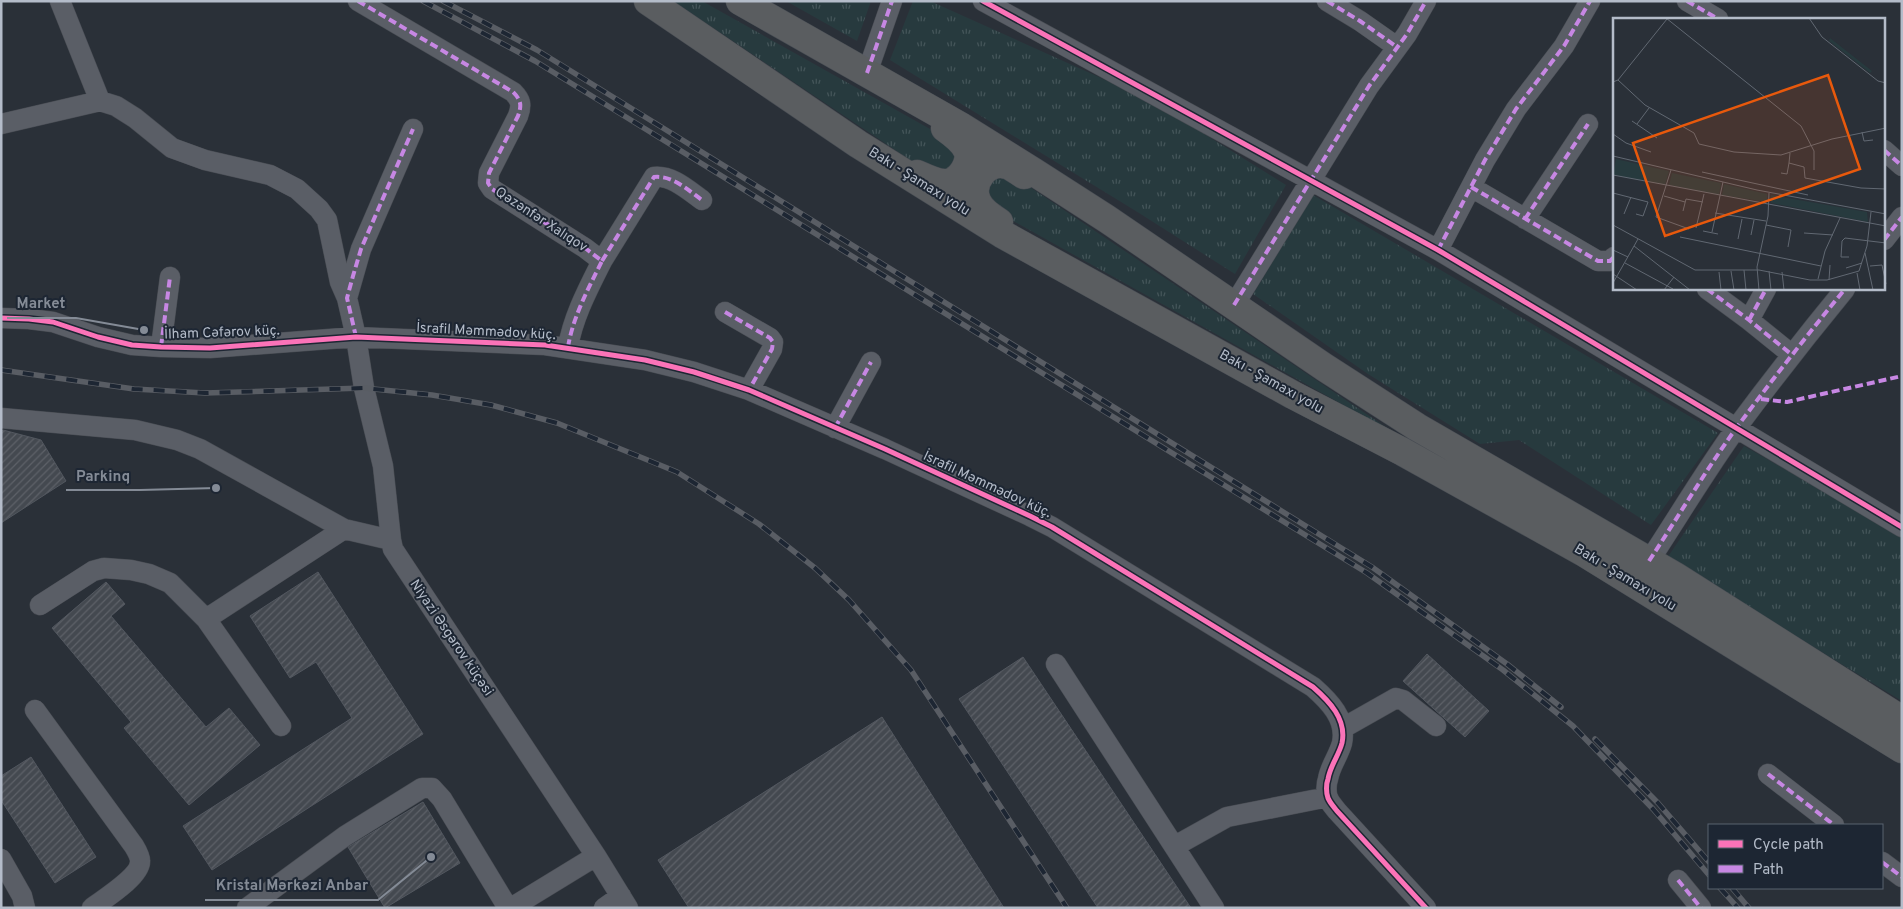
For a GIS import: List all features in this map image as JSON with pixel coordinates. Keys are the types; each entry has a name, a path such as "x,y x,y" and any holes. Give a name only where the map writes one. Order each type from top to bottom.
{"highway":[{"name":"Bakı - Şamaxı yolu","path":"648,1 858,144 1002,234 1293,395 1403,452 1583,552 1902,749"},
{"name":"Bakı - Şamaxı yolu","path":"740,1 890,86 1034,172 1417,428 1675,576 1902,720"},
{"path":"858,144 937,182 949,183 958,178 965,168 968,151 963,144 890,86"},
{"path":"1069,270 982,209 974,192 979,176 986,168 997,164 1006,165 1107,219"}],"street":[{"path":"1,124 100,101 60,1"},
{"name":"Qəzənfər Xalıqov","path":"358,1 513,92 520,98 522,106 489,172 488,183 492,189 585,248 602,261 576,318 568,347"},
{"path":"866,73 892,1"},
{"path":"983,1 1438,250 1902,527"},
{"path":"1327,1 1397,47"},
{"path":"1234,305 1310,180 1382,66 1407,34 1426,1"},
{"path":"1438,250 1485,160 1516,109 1564,46 1590,1"},
{"path":"1687,1 1716,18"},
{"name":"Niyazi Əsgərov küçəsi","path":"100,101 116,106 135,118 172,148 205,160 270,175 297,188 319,209 326,220 340,282 347,298 356,337 364,388 383,466 390,540 399,561 596,856 624,902"},
{"path":"1525,218 1588,124"},
{"path":"347,298 361,249 412,129"},
{"path":"1886,152 1902,166"},
{"path":"602,261 654,177 663,176 669,178 702,200"},
{"path":"1471,187 1598,261 1610,261 1613,258"},
{"path":"1886,238 1902,218"},
{"path":"161,347 170,278"},
{"path":"1708,290 1791,354"},
{"path":"1749,320 1765,290"},
{"path":"1649,561 1737,428 1761,398 1791,354 1844,290"},
{"path":"725,312 770,338 773,342 772,349 748,390"},
{"name":"İlham Cəfərov küç.","path":"1,318 53,322 98,338 132,345 161,347 210,348 356,337"},
{"name":"İsrafil Məmmədov küç.","path":"356,337 568,347 645,360 694,372 748,390 964,485 1052,527 1313,687 1337,713 1343,728"},
{"path":"835,428 872,362"},
{"path":"1,418 135,430 177,440 200,449 344,529 390,540"},
{"path":"206,619 344,529"},
{"path":"40,605 93,571 104,568 131,570 149,574 170,583 206,619 281,726"},
{"path":"1056,664 1214,908"},
{"path":"1426,908 1337,811 1328,797 1327,784 1330,769 1342,742 1343,728 1396,698 1402,700 1436,726"},
{"path":"35,710 134,846 141,863 138,871 132,878 92,908"},
{"path":"1768,774 1833,824"},
{"path":"247,908 345,836 422,788 432,788 442,799 510,908 596,856"},
{"path":"1175,846 1227,817 1328,797"},
{"path":"1,859 22,896 25,908"},
{"path":"1883,863 1902,877"},
{"path":"1678,880 1701,908"},
{"path":"604,908 624,902"}],"green space":[{"path":"673,1 702,1 939,134 958,156 950,171 919,166"},
{"path":"786,1 871,1 857,41"},
{"path":"913,1 930,1 1150,100 1286,185 1235,274 890,60"},
{"path":"1004,175 1021,181 1399,436 997,212 986,201 992,178"},
{"path":"1313,195 1718,433 1651,525 1519,440 1480,444 1368,374 1253,294"},
{"path":"1744,446 1902,536 1902,701 1667,558"}],"building":[{"path":"3,430 41,440 66,481 1,523 1,432"},
{"path":"318,572 423,734 212,870 183,826 352,718 316,662 290,678 250,616"},
{"path":"106,582 125,604 111,616 206,727 229,708 260,745 189,805 124,728 131,722 52,628"},
{"path":"1427,654 1489,711 1465,737 1403,681"},
{"path":"1023,657 1191,908 1098,908 959,699"},
{"path":"882,717 1004,908 689,908 658,860"},
{"path":"31,757 96,857 55,883 1,800 1,776"},
{"path":"423,802 460,863 385,908 348,847"}],"railway":[{"path":"423,1 535,61 1367,573 1503,670 1573,726 1653,809 1708,874"},
{"path":"443,1 537,50 1372,567 1507,664 1561,707"},
{"path":"1,370 134,389 205,393 364,388 432,395 491,405 557,423 677,472 759,524 815,568 849,600 911,670 1067,908"},
{"path":"1595,739 1658,803 1708,861"},
{"path":"1721,889 1738,908"},
{"path":"1733,889 1749,908"}],"marked path":[{"path":"358,1 513,92 518,98 520,103 518,116 489,173 488,183 492,189 585,248 602,261 577,314 568,347"},
{"path":"867,73 892,1"},
{"path":"1327,1 1397,47"},
{"path":"1234,305 1369,86 1407,34 1426,1"},
{"path":"1438,250 1485,160 1516,109 1564,46 1590,1"},
{"path":"1687,1 1716,18"},
{"path":"1525,219 1588,124"},
{"path":"356,337 347,298 353,276 361,249 413,129"},
{"path":"1886,152 1902,166"},
{"path":"602,261 654,177 667,178 702,200"},
{"path":"1471,187 1598,261 1610,261 1613,258"},
{"path":"1886,237 1902,217"},
{"path":"161,347 170,277"},
{"path":"1708,290 1791,354"},
{"path":"1749,320 1765,290"},
{"path":"1649,561 1737,427 1844,290"},
{"path":"725,312 770,338 773,342 772,349 749,390"},
{"path":"835,428 871,362"},
{"path":"1761,399 1787,402 1902,376"},
{"path":"1768,774 1833,824"},
{"path":"1883,863 1902,877"},
{"path":"1678,880 1701,908"}],"cycle path":[{"path":"983,1 1438,250 1902,527"},
{"path":"1,318 53,322 98,337 132,345 161,347 210,348 356,337 545,345 645,360 694,372 749,390 885,449 1052,527 1313,687 1331,705 1342,726 1342,743 1326,788 1329,800 1426,908"}],"place":[{"name":"Market","path":"144,330"},
{"name":"Parkinq","path":"216,488"},
{"name":"Kristal Mərkəzi Anbar","path":"431,857"}]}
